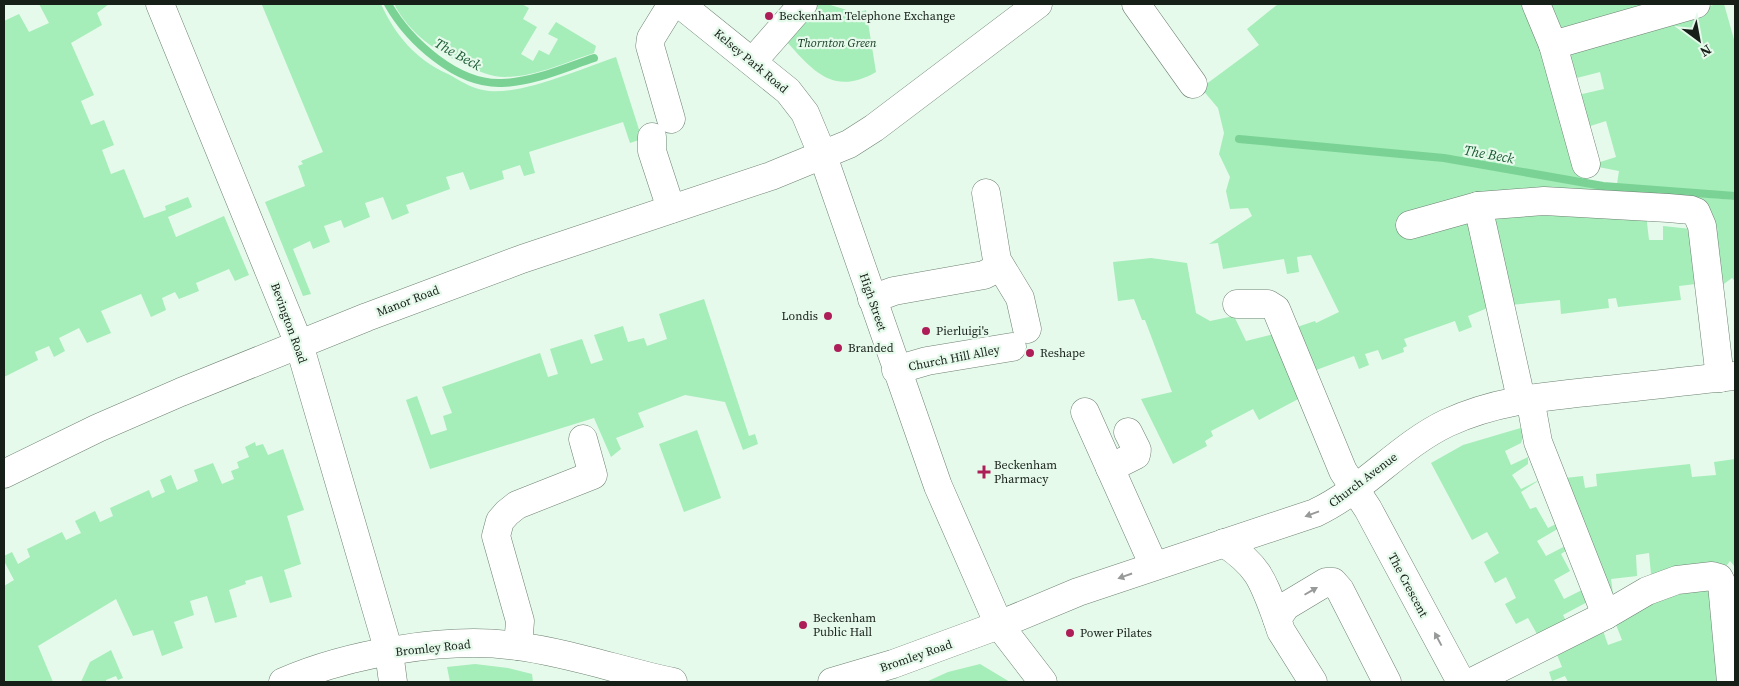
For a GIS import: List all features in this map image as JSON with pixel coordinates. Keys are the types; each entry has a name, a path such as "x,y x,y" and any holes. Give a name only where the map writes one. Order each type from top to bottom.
{"main road":[{"name":"Bevington Road","path":"160,4 299,344 389,652 393,682"},
{"path":"671,119 650,46 651,38 672,4"},
{"name":"Kelsey Park Road","path":"680,4 753,61 797,102 811,125 823,156"},
{"path":"753,61 803,4"},
{"path":"823,156 874,128 1038,4"},
{"path":"1136,4 1192,84"},
{"path":"1536,4 1553,46 1586,164"},
{"path":"1553,46 1696,4"},
{"path":"652,138 652,151 671,209"},
{"name":"Manor Road","path":"4,474 106,425 299,344 438,289 771,176 823,156"},
{"name":"High Street","path":"823,156 938,486 999,625 1043,682"},
{"path":"872,298 894,291 984,275 1000,268 986,193"},
{"path":"1410,225 1478,206 1561,202 1668,208 1696,212 1702,226 1728,377"},
{"path":"1478,206 1538,442 1606,615"},
{"name":"Church Hill Alley","path":"896,370 1020,338 1020,298 1014,285 1000,268"},
{"name":"The Crescent","path":"1238,304 1268,304 1276,308 1336,456 1353,488 1368,509 1461,682"},
{"name":"Church Avenue","path":"999,625 1070,595 1315,513 1328,507 1401,452 1446,424 1490,406 1526,399 1728,377"},
{"path":"1085,412 1154,566"},
{"path":"1110,468 1136,455 1137,450 1128,432"},
{"path":"518,646 520,621 497,544 497,528 506,513 517,505 591,478 594,472 583,439"},
{"path":"1224,543 1251,564 1264,584 1281,631 1314,682"},
{"path":"1472,682 1662,585 1677,580 1712,576 1719,578 1722,584 1731,626 1731,682"},
{"path":"1277,618 1286,606 1326,582 1333,582 1340,590 1386,682"},
{"name":"Bromley Road","path":"832,682 902,661 999,625"},
{"name":"Bromley Road","path":"283,682 317,669 389,652 444,644 518,646 673,682"}],"green space":[{"path":"39,4 109,4 97,13 102,25 71,43 94,95 81,101 91,125 104,120 114,145 102,150 111,174 124,169 144,218 166,210 165,206 188,197 192,207 168,217 176,237 224,216 249,275 235,281 229,269 196,283 199,291 179,299 175,292 162,298 166,310 151,317 141,294 101,311 111,333 87,343 79,328 59,338 65,351 54,357 49,346 35,352 38,360 4,377 4,21 19,14 29,32 49,23"},
{"path":"381,4 400,36 416,54 426,62 470,86 483,90 513,90 531,86 616,57 642,139 630,143 623,122 529,152 535,173 524,176 520,165 502,171 504,179 470,190 463,172 446,177 450,189 406,205 409,213 392,220 383,197 365,203 370,217 344,228 341,220 324,226 330,242 313,249 310,241 293,249 311,294 303,296 265,202 305,186 298,166 303,164 301,161 323,152 262,5"},
{"path":"394,4 522,4 529,8 523,19 537,27 521,54 533,61 539,50 549,55 558,39 548,34 556,22 596,46 594,53 539,72 528,75 494,76 465,65 444,54 424,40 400,15"},
{"name":"Thornton Green","path":"811,4 827,4 857,13 866,10 876,72 861,79 848,82 837,81 826,77 806,63 787,42"},
{"path":"1278,4 1529,4 1582,174 1592,187 1735,200 1735,281 1732,278 1714,291 1707,217 1646,214 1649,240 1663,240 1663,226 1691,229 1704,283 1679,286 1681,300 1618,307 1616,298 1608,299 1609,308 1561,314 1560,300 1490,307 1468,316 1472,327 1459,332 1455,321 1404,339 1407,346 1403,348 1404,352 1382,360 1378,350 1365,354 1369,365 1359,369 1354,356 1308,373 1291,329 1315,321 1316,323 1339,312 1311,255 1297,257 1299,272 1287,274 1284,259 1223,269 1218,243 1209,244 1252,216 1248,208 1230,209 1226,191 1230,177 1219,154 1224,133 1218,108 1201,88 1259,45 1247,29"},
{"path":"1542,4 1681,4 1561,39"},
{"path":"1717,4 1724,4 1735,43 1735,193 1617,184 1619,171 1593,166 1616,157 1606,121 1584,128 1578,95 1604,89 1600,72 1569,80 1564,48"},
{"path":"1151,258 1187,263 1196,313 1210,321 1234,316 1246,341 1278,333 1302,397 1259,420 1253,409 1211,431 1213,436 1205,441 1207,446 1173,464 1141,399 1172,392 1145,320 1142,320 1134,299 1118,301 1113,262"},
{"path":"704,299 749,436 755,434 758,444 743,450 725,402 685,395 638,413 644,427 616,438 621,449 611,457 594,418 430,469 406,400 417,396 431,435 447,430 443,416 452,413 442,387 540,353 548,377 558,374 550,349 582,339 591,364 603,360 594,335 623,326 628,342 644,338 647,346 667,339 659,314"},
{"path":"1524,427 1525,431 1521,443 1505,451 1511,465 1528,457 1528,464 1512,475 1521,489 1543,478 1521,492 1530,509 1536,507 1548,528 1562,521 1561,527 1537,541 1546,556 1571,543 1570,548 1561,554 1570,571 1554,580 1564,599 1586,588 1591,600 1563,615 1570,629 1542,643 1528,618 1516,624 1505,604 1516,598 1506,577 1495,583 1484,562 1499,553 1487,532 1472,540 1431,463 1463,445"},
{"path":"697,430 721,498 684,512 659,444"},
{"path":"255,442 256,446 263,444 268,455 283,449 304,510 287,516 301,564 284,570 292,597 270,603 262,576 245,581 246,584 229,590 237,617 215,623 207,596 190,601 194,615 174,622 183,648 162,656 153,630 133,636 116,599 38,646 53,682 4,682 4,586 14,580 4,561 4,556 12,552 18,564 30,557 27,549 62,532 66,540 81,533 75,521 95,511 100,522 113,516 110,508 149,490 152,498 165,492 160,480 171,475 177,490 198,481 194,470 213,463 222,484 234,479 231,471 239,468 237,462 249,457 245,447"},
{"path":"1735,459 1735,567 1730,561 1727,565 1651,574 1649,553 1636,555 1637,576 1611,579 1614,601 1556,479 1583,476 1585,488 1597,486 1596,474 1690,464 1692,477 1716,475 1714,462"},
{"path":"1713,585 1725,682 1568,682 1565,676 1552,681 1549,672 1562,667 1556,652 1600,622 1608,645 1622,640 1613,617 1654,594"},
{"path":"111,650 123,678 118,680 116,676 106,680 106,682 81,682 90,662"},
{"path":"475,664 508,668 532,674 533,682 450,682 447,667"},
{"path":"980,664 1010,682 926,682 948,672"}],"waterway":[{"name":"The Beck","path":"388,4 397,18 421,46 452,69 468,77 485,82 502,83 526,80 594,58"},
{"name":"The Beck","path":"1239,139 1444,158 1603,186 1735,196"}],"place":[{"name":"Beckenham Telephone Exchange","path":"769,16"},
{"name":"Londis","path":"828,316"},
{"name":"Pierluigi's","path":"926,331"},
{"name":"Branded","path":"838,348"},
{"name":"Reshape","path":"1030,353"},
{"name":"Beckenham Pharmacy","path":"984,472"},
{"name":"Beckenham Public Hall","path":"803,625"},
{"name":"Power Pilates","path":"1070,633"}]}
